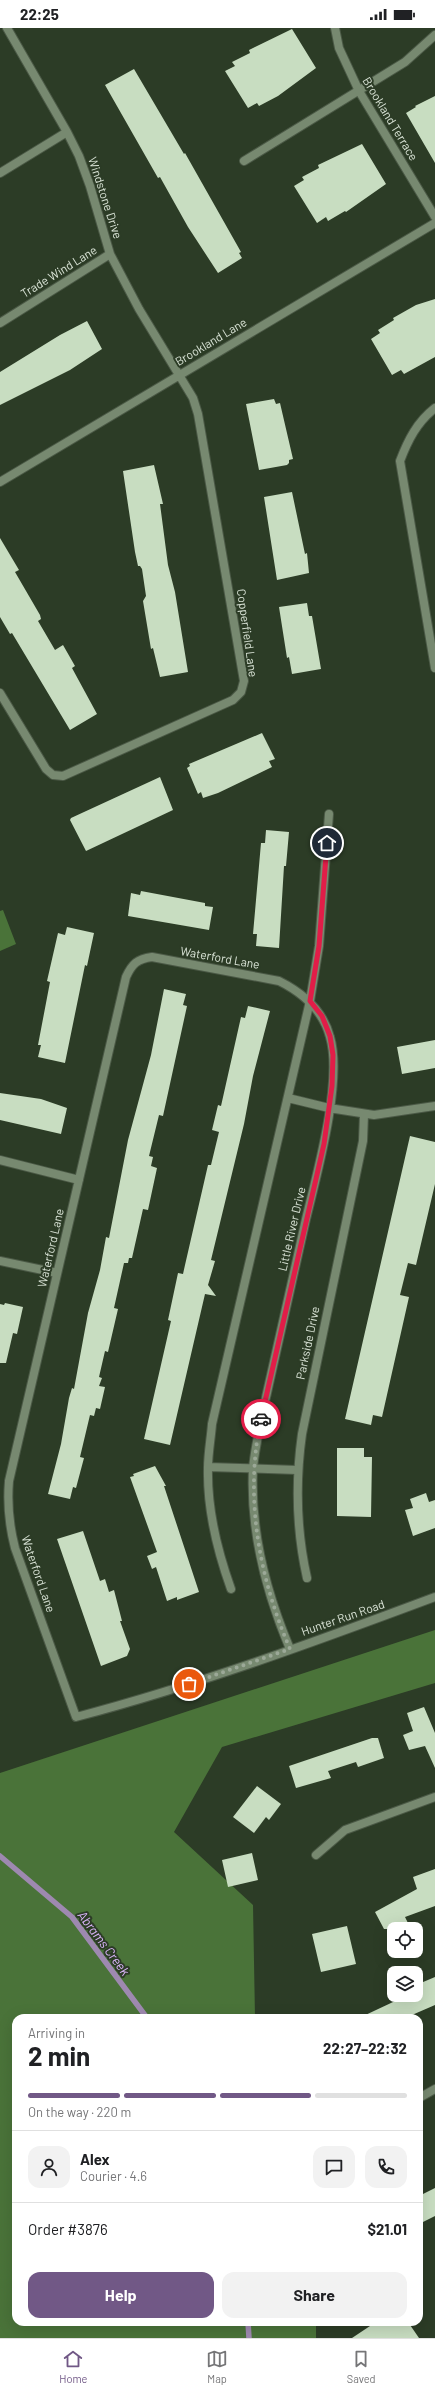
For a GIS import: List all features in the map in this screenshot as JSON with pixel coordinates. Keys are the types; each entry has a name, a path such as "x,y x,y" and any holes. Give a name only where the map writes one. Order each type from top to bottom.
{"street":[{"name":"Windstone Drive","path":"7,28 67,132 90,186 110,254 139,310 179,375"},
{"name":"Brookland Terrace","path":"335,28 339,48 359,91 435,217"},
{"path":"244,161 405,62 435,35"},
{"path":"0,174 67,132"},
{"name":"Brookland Lane","path":"0,482 435,223"},
{"name":"Trade Wind Lane","path":"0,323 110,254"},
{"name":"Copperfield Lane","path":"0,693 46,769 53,774 62,776 233,700 240,692 244,674 198,414 193,398 179,375"},
{"path":"435,408 419,424 407,442 400,461 435,668"},
{"path":"231,1589 213,1526 208,1467 212,1424 310,1001 319,946 329,814"},
{"name":"Waterford Lane","path":"76,1717 15,1548 9,1525 7,1505 9,1481 126,977 131,966 140,959 152,957 278,981 296,989 310,1001"},
{"name":"Little River Drive","path":"290,1649 277,1618 265,1580 257,1542 253,1468 260,1424 324,1144 329,1108 333,1055 330,1036 322,1016 310,1001"},
{"path":"288,1098 329,1108 364,1114 390,1114 435,1106"},
{"name":"Parkside Drive","path":"307,1578 299,1542 296,1506 297,1470 303,1427 363,1141 364,1114"},
{"path":"0,1160 79,1180"},
{"path":"0,1261 57,1272"},
{"path":"208,1467 297,1470"},
{"name":"Hunter Run Road","path":"76,1717 174,1689 435,1597"},
{"path":"316,1855 345,1830 435,1796"},
{"path":"423,2096 435,2089"}],"green space":[{"path":"3,910 16,944 0,951 0,911"},
{"path":"435,1630 435,1683 222,1747 174,1832 253,1905 255,2014 12,2014 12,2326 316,2326 316,2338 0,2338 0,1773"}],"building":[{"path":"292,29 316,68 278,96 259,106 257,103 248,108 225,71 235,66 232,62 250,53 249,50"},
{"path":"134,69 184,154 185,153 241,252 239,253 242,258 218,273 188,227 160,177 158,178 105,85"},
{"path":"435,96 435,163 406,113 416,107 415,106"},
{"path":"362,144 386,184 346,212 345,211 328,221 326,217 317,223 294,186 304,180 302,177 319,168 318,165"},
{"path":"435,299 435,357 404,374 401,370 392,375 371,339 380,333 378,330 394,320 393,318 416,305"},
{"path":"87,321 102,349 70,370 0,405 0,372 60,335"},
{"path":"274,399 276,404 280,403 293,459 289,460 287,465 259,470 246,404"},
{"path":"154,465 163,504 160,504 168,565 175,592 188,672 160,677 153,648 151,649 143,601 146,596 142,569 138,566 135,552 123,471"},
{"path":"292,492 305,554 307,553 309,573 277,580 264,497"},
{"path":"0,538 19,570 15,572 40,615 41,619 38,621 55,650 63,645 75,666 72,668 97,714 70,730 12,633 10,634 0,617"},
{"path":"307,603 309,616 312,616 321,669 292,674 289,657 287,658 279,607"},
{"path":"262,733 275,759 269,761 272,767 218,793 203,798 201,792 198,794 187,768 190,766 189,764"},
{"path":"160,777 173,810 86,851 70,820 71,818"},
{"path":"266,830 289,832 286,866 284,866 279,948 256,946 257,934 253,934 261,843 265,843"},
{"path":"141,891 205,903 205,906 213,907 209,930 128,916 131,893 140,895"},
{"path":"67,927 94,933 87,966 85,965 65,1063 38,1057 41,1045 38,1045 50,982 47,981 58,933 65,935"},
{"path":"164,989 186,994 183,1005 187,1006 163,1116 159,1115 149,1156 153,1157 151,1166 157,1168 148,1210 143,1209 132,1258 129,1258 128,1263 124,1263 114,1308 118,1309 108,1352 105,1351 99,1377 102,1378 99,1386 105,1387 100,1409 96,1408 94,1416 90,1415 80,1457 84,1458 76,1488 73,1487 70,1499 48,1494 61,1444 69,1398 72,1388 74,1389 88,1313 100,1270 106,1237 109,1238 128,1140 151,1055"},
{"path":"248,1006 270,1011 253,1076 244,1124 211,1260 215,1261 208,1285 216,1296 205,1294 170,1445 144,1439 171,1321 168,1320 178,1273 183,1274 208,1165 211,1165 219,1132 212,1130 218,1105 221,1106 241,1017 245,1018"},
{"path":"435,1040 435,1068 402,1074 397,1047"},
{"path":"0,1093 41,1099 67,1108 61,1134 0,1120"},
{"path":"410,1136 435,1142 435,1184 416,1265 408,1263 400,1295 409,1297 382,1417 373,1415 371,1425 345,1419"},
{"path":"5,1303 23,1307 17,1334 13,1333 6,1363 0,1363 0,1304 4,1305"},
{"path":"337,1448 364,1448 364,1457 372,1457 371,1517 337,1516"},
{"path":"155,1466 166,1486 164,1486 199,1592 177,1600 177,1597 167,1601 156,1567 152,1569 147,1556 157,1552 130,1477 134,1476 133,1474"},
{"path":"426,1493 429,1502 435,1500 435,1528 413,1536 405,1510 413,1508 410,1499"},
{"path":"83,1531 100,1581 105,1579 109,1592 114,1590 122,1621 120,1621 130,1649 127,1656 101,1666 57,1539"},
{"path":"424,1707 435,1733 435,1768 425,1746 409,1750 403,1735 413,1731 407,1713"},
{"path":"372,1738 378,1738 384,1758 358,1767 356,1762 328,1771 331,1778 296,1788 289,1766"},
{"path":"257,1786 281,1804 269,1820 266,1817 254,1833 233,1817"},
{"path":"252,1853 258,1880 228,1887 222,1860"},
{"path":"435,1869 435,1906 405,1917 408,1922 387,1922 387,1929 384,1929 375,1912 417,1889 413,1877"},
{"path":"347,1926 356,1964 321,1972 312,1934"},
{"path":"435,1977 435,2005 414,2014 368,2014 393,2002 423,2002 423,1982"},
{"path":"435,2188 435,2216 423,2222 423,2194"},
{"path":"370,2326 411,2326 419,2338 352,2338"}],"waterway":[{"name":"Abrams Creek","path":"0,1856 72,1917 144,2014"},
{"name":"Abrams Creek","path":"248,2326 249,2338"}],"way so far":[{"path":"189,1684 290,1649 277,1618 265,1580 257,1542 253,1468 261,1419"}],"route":[{"path":"261,1419 324,1144 332,1086 333,1055 330,1036 322,1016 310,1001 319,946 327,843"}]}
